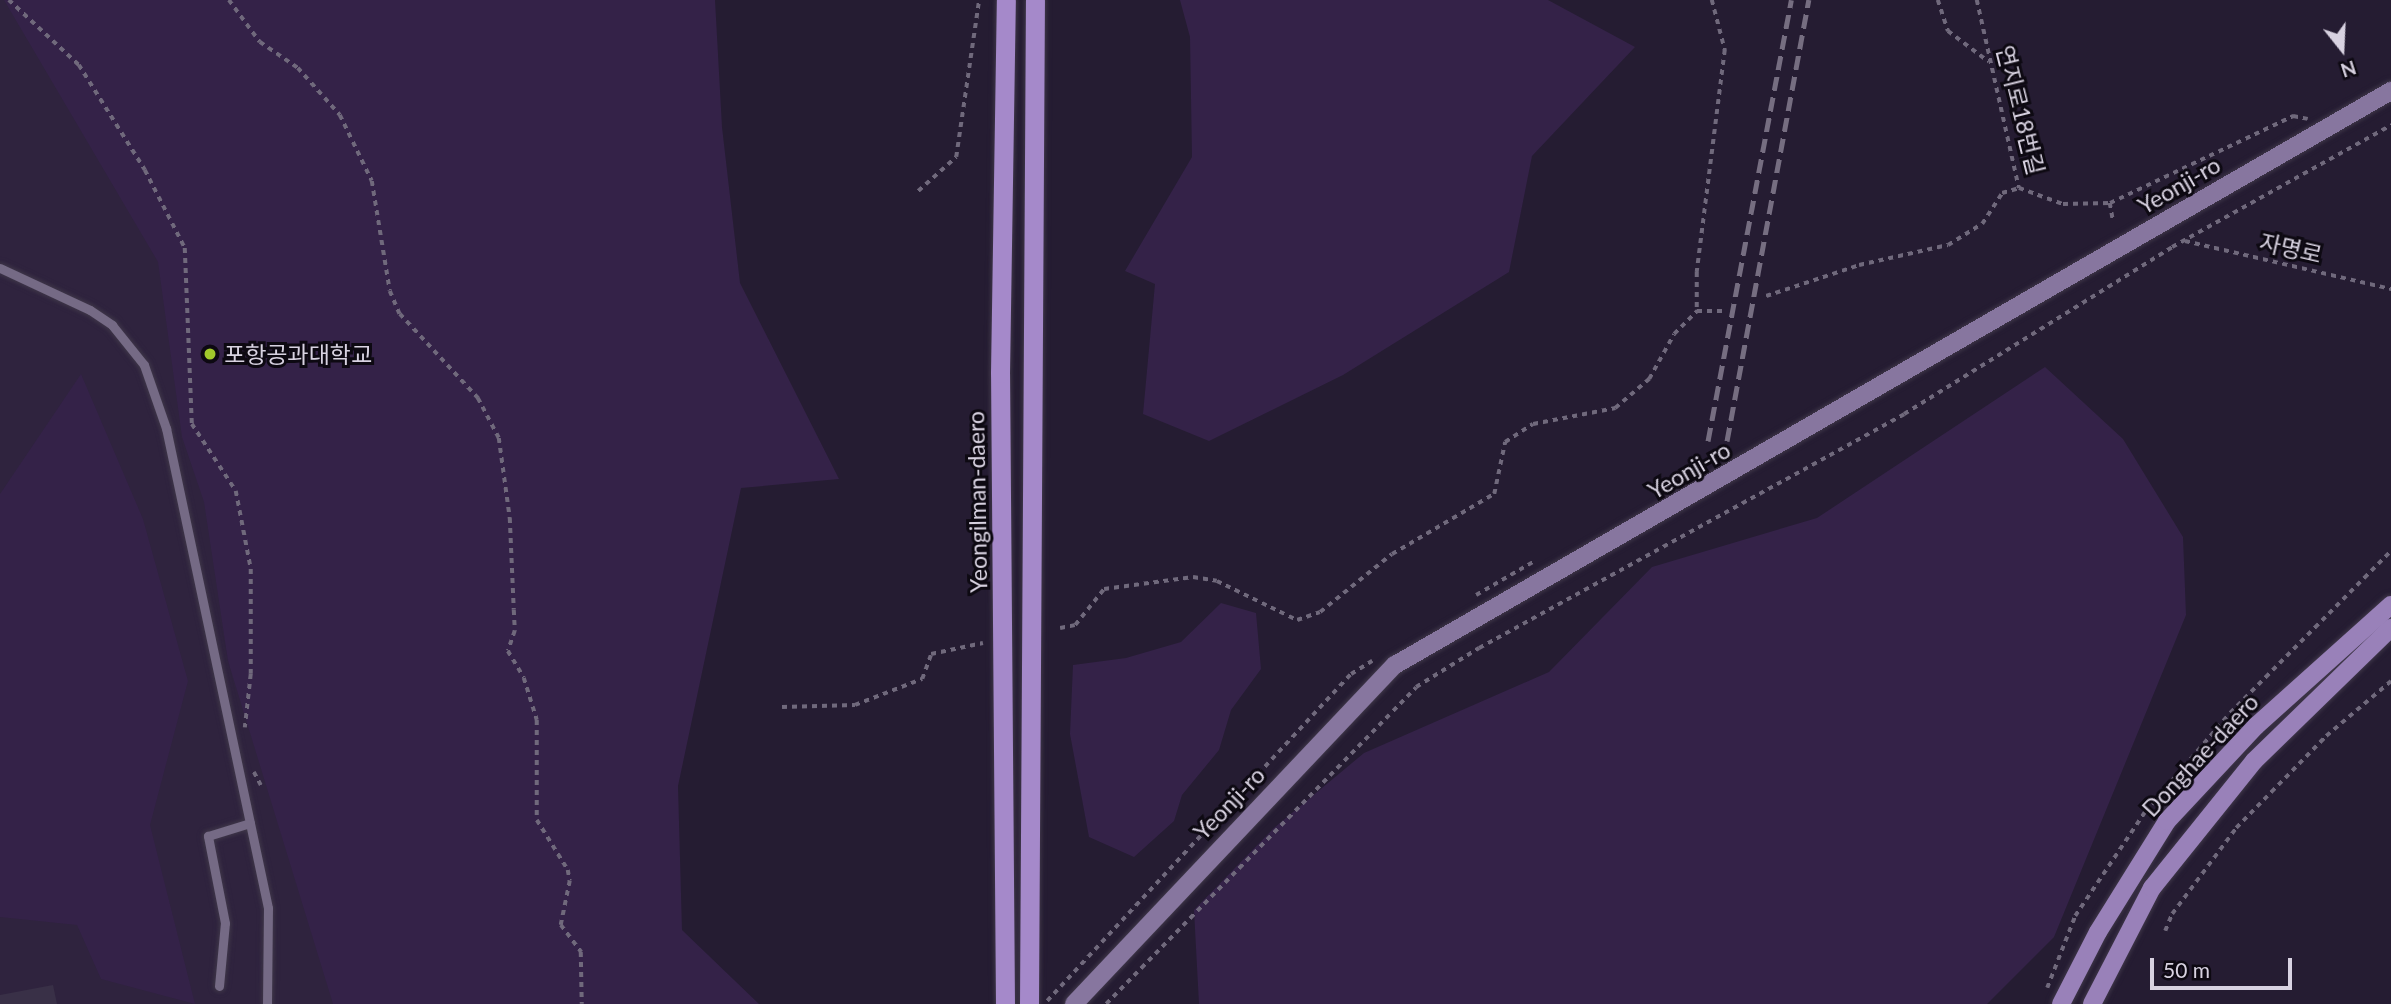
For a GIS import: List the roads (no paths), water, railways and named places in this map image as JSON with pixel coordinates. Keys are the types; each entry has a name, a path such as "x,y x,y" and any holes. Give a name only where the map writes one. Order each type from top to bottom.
{"highway":[{"name":"Yeongilman-daero","path":"1005,1004 1000,373 1006,0"},
{"path":"1029,1004 1035,0"}],"main road":[{"name":"Yeonji-ro","path":"1074,1004 1395,664 1523,595 2391,91"},
{"name":"Donghae-daero","path":"2061,1004 2098,932 2167,821 2256,726 2391,605"},
{"path":"2092,1004 2152,888 2254,761 2391,628"}],"lane":[{"path":"0,268 90,310 112,325 144,365 166,428 268,908 267,1004"},
{"path":"219,986 225,923 208,836 250,823"}],"railway":[{"path":"1708,441 1791,0"},
{"path":"1727,441 1809,0"}],"place":[{"name":"포항공과대학교","path":"210,354"}]}
